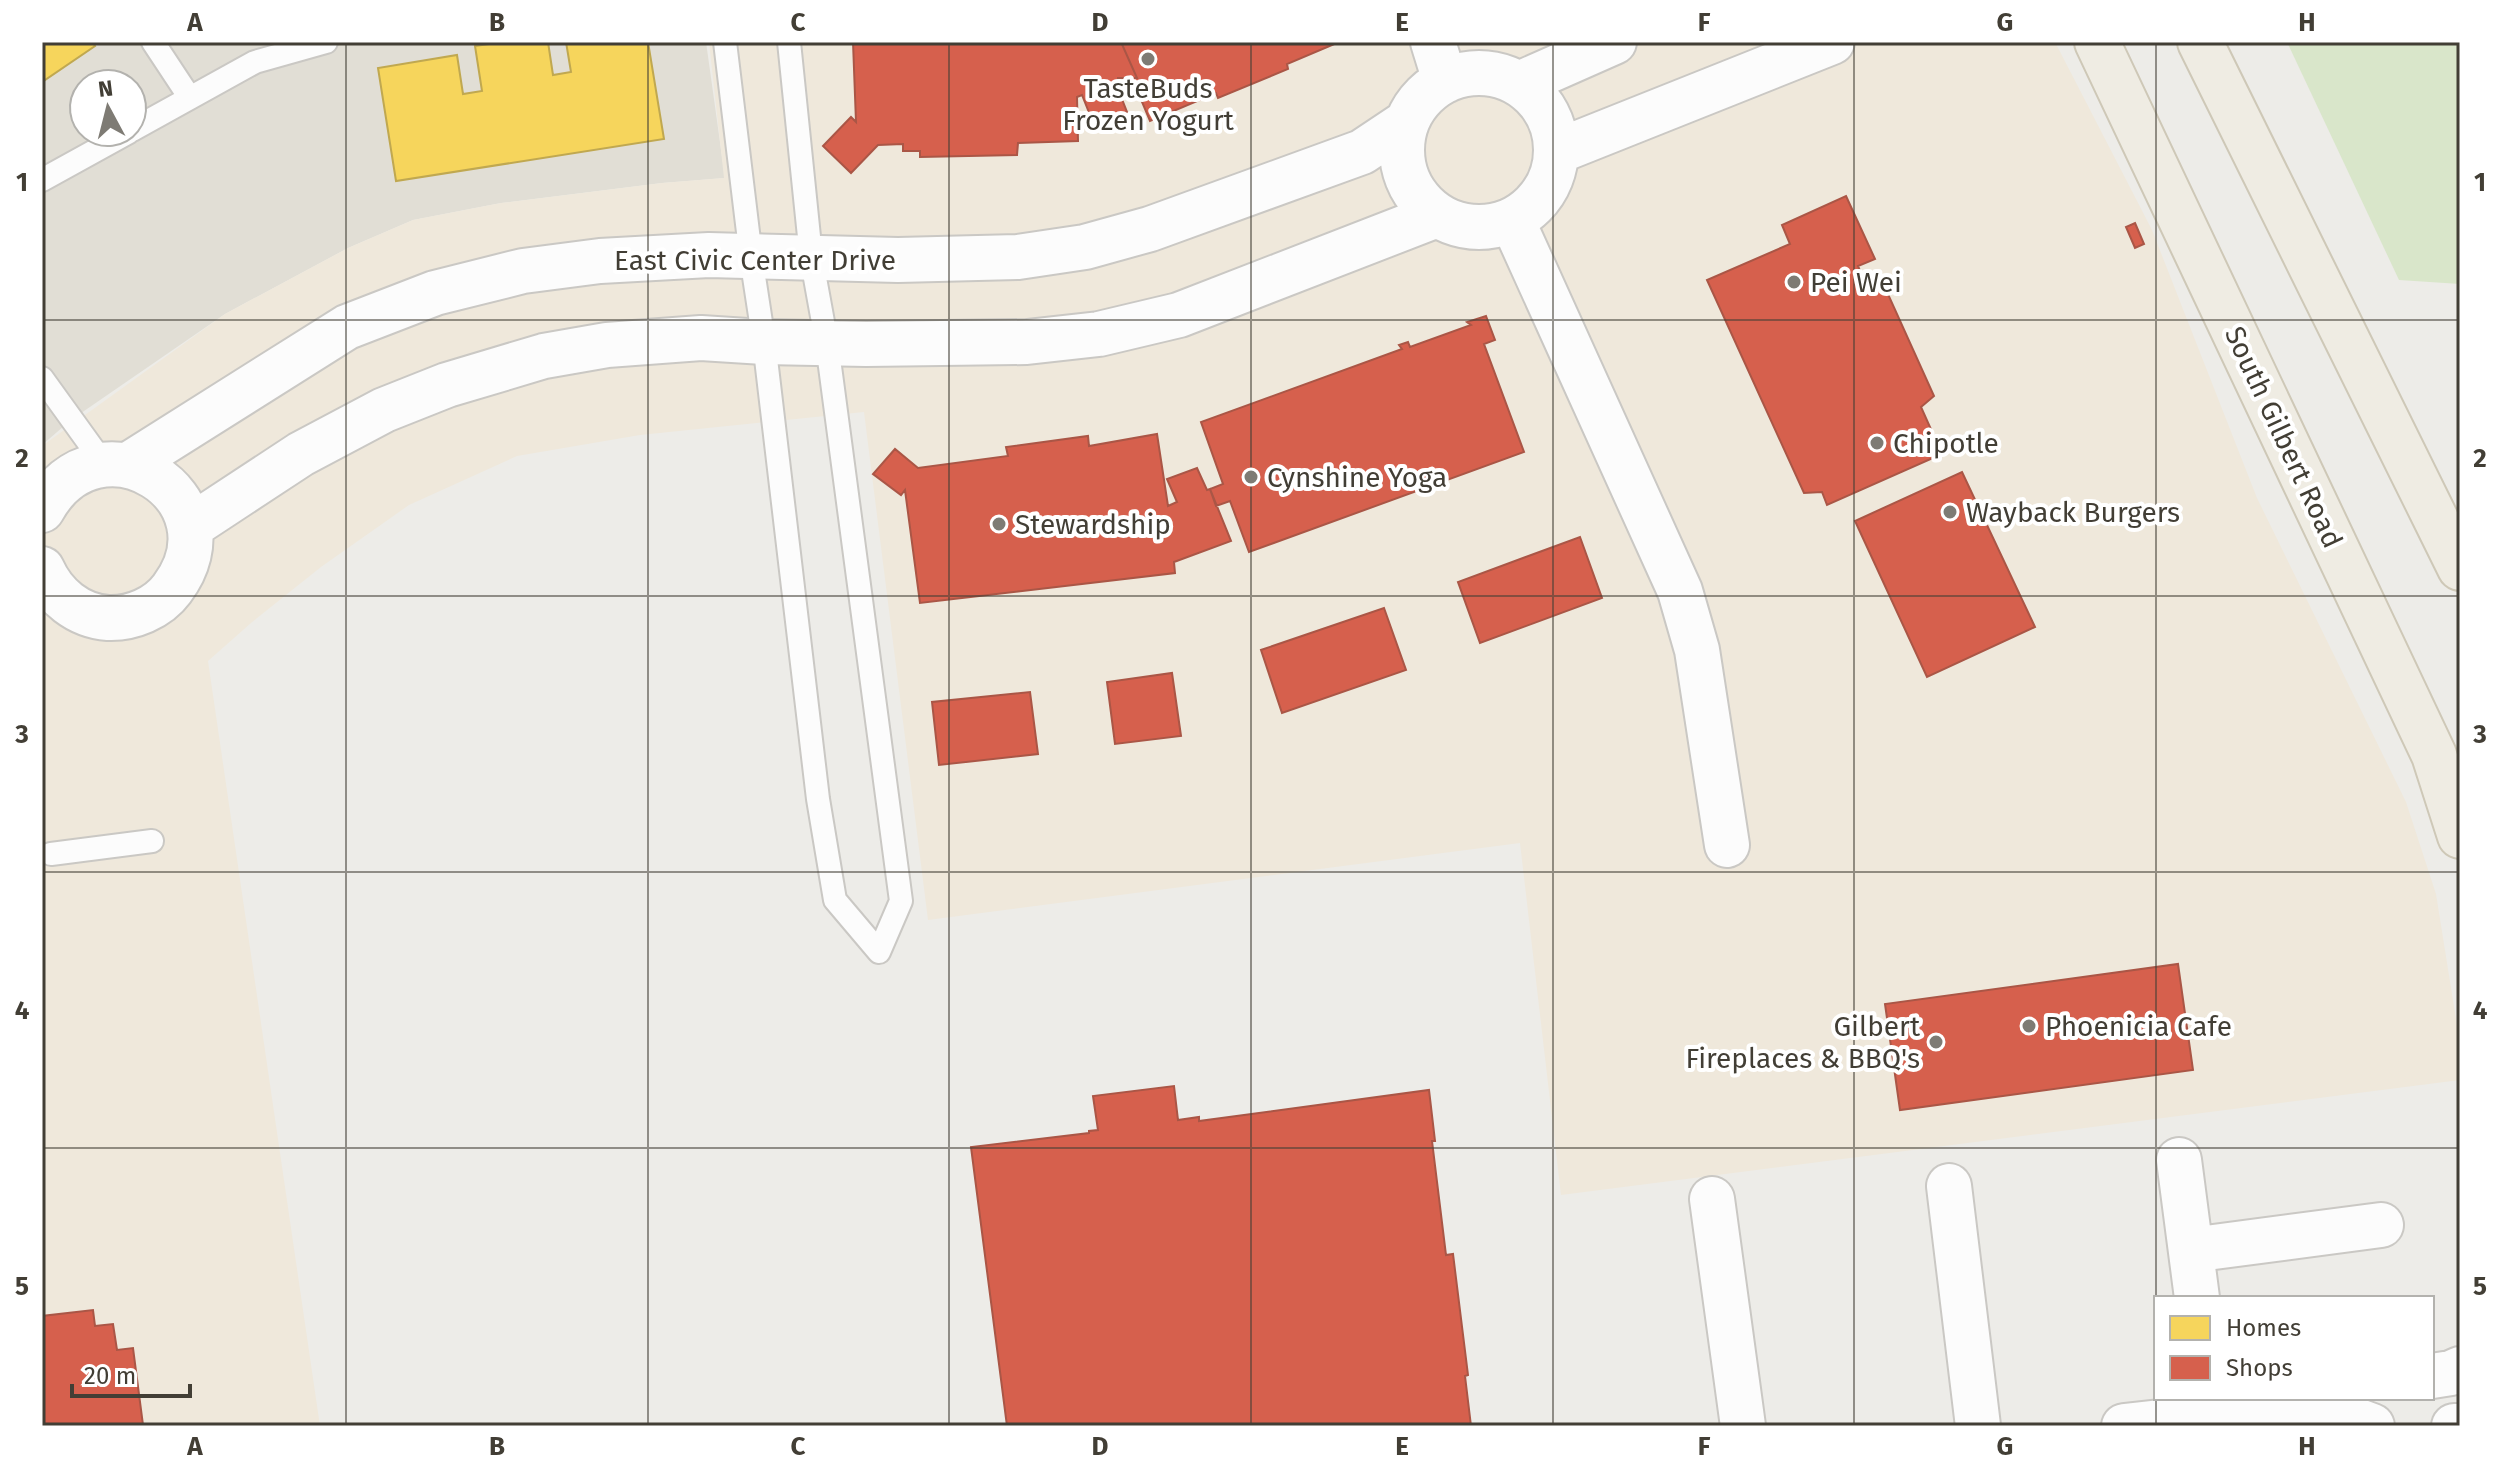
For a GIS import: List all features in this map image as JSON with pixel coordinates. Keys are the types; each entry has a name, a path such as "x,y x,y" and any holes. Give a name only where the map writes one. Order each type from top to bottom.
{"main road":[{"name":"South Gilbert Road","path":"2097,42 2434,755 2460,836"},
{"path":"2200,42 2460,568"}],"street":[{"path":"1519,84 1614,42"},
{"path":"1556,152 1832,42"},
{"path":"1439,62 1463,75 1482,73 1501,76 1519,84 1547,112 1554,131 1556,152 1553,173 1544,192 1530,209 1512,220 1487,227 1461,225 1437,215 1417,197 1405,174 1402,148 1407,122 1429,92 1439,62"},
{"name":"East Civic Center Drive","path":"45,497 83,470 116,464 347,327 435,293 523,271 600,261 696,255 898,260 1018,257 1085,247 1150,229 1362,152 1407,122"},
{"path":"190,527 301,454 384,410 447,385 544,356 607,345 701,338 827,344 1027,342 1099,334 1179,315 1437,215"},
{"path":"1512,220 1680,591 1697,650 1727,845"},
{"path":"42,569 57,594 71,605 106,618 148,610 168,595 182,576 190,552 190,527 182,505 169,487 150,472 116,464"},
{"path":"2179,1160 2197,1296"},
{"path":"1949,1186 1978,1426"},
{"path":"1712,1199 1743,1426"},
{"path":"2191,1250 2381,1225"},
{"path":"2434,1376 2460,1369"},
{"path":"2124,1426 2211,1407 2326,1401 2372,1426"},
{"path":"2454,1426 2460,1426"}],"lane":[{"path":"153,42 190,98"},
{"path":"148,121 255,62 322,42"},
{"path":"725,42 818,799 835,900 879,952 901,901 827,344 811,256 789,42"},
{"path":"42,180 100,148"},
{"path":"42,378 116,464"},
{"path":"51,854 152,841"}],"shaded area":[{"path":"42,42 706,42 725,178 501,203 413,220 348,248 225,314 71,420 42,445"},
{"path":"709,42 2055,42 2152,230 2257,498 2406,802 2436,894 2460,1044 2460,1080 1561,1195 1520,843 928,920 864,412 640,435 517,456 409,505 321,567 208,661 320,1426 42,1426 42,446 225,314 348,248 413,220 501,203 724,178"}],"green space":[{"path":"2287,42 2460,42 2460,284 2399,280"}],"building: Homes":[{"path":"42,42 92,42 95,46 42,82"},
{"path":"503,42 548,42 553,75 571,72 566,42 648,42 664,139 396,181 378,68 457,55 463,94 482,91 475,46"}],"building: Shops":[{"path":"853,42 1121,42 1137,78 1118,78 1118,89 1127,112 1094,125 1082,95 1077,97 1078,141 1018,143 1017,155 920,157 920,151 903,151 903,144 878,145 851,173 823,146 851,117 856,122"},
{"path":"1121,42 1339,42 1287,64 1288,69 1218,98 1216,93 1150,121 1132,78 1137,78"},
{"path":"1846,196 1875,259 1858,266 1868,290 1883,283 1934,396 1921,407 1942,454 1827,505 1822,492 1804,493 1707,280 1790,244 1782,225"},
{"path":"2135,223 2144,244 2135,248 2126,227"},
{"path":"1486,316 1495,340 1484,344 1524,452 1249,552 1230,501 1216,506 1210,489 1223,484 1201,422 1402,349 1399,345 1408,342 1410,347 1471,325 1467,322"},
{"path":"1157,434 1168,506 1177,502 1167,479 1197,468 1207,490 1210,489 1231,541 1174,562 1175,573 920,603 905,490 901,495 873,474 895,449 918,468 1008,456 1006,447 1088,436 1089,446"},
{"path":"1962,472 2035,627 1927,677 1855,521"},
{"path":"1580,537 1602,598 1480,643 1458,582"},
{"path":"1384,608 1406,670 1282,713 1261,650"},
{"path":"1172,673 1181,736 1115,744 1107,682"},
{"path":"1030,692 1038,754 939,765 932,702"},
{"path":"2178,964 2193,1070 1900,1110 1885,1004"},
{"path":"1174,1086 1178,1120 1199,1117 1199,1121 1429,1090 1446,1255 1453,1254 1471,1426 1007,1426 971,1147 1089,1133 1098,1130 1093,1096"},
{"path":"93,1310 95,1326 113,1324 117,1350 133,1348 143,1425 42,1426 42,1316"}],"place":[{"name":"TasteBuds Frozen Yogurt","path":"1148,59"},
{"name":"Pei Wei","path":"1794,282"},
{"name":"Chipotle","path":"1877,443"},
{"name":"Cynshine Yoga","path":"1251,477"},
{"name":"Wayback Burgers","path":"1950,512"},
{"name":"Stewardship","path":"999,524"},
{"name":"Phoenicia Cafe","path":"2029,1026"},
{"name":"Gilbert Fireplaces & BBQ's","path":"1936,1042"}]}
